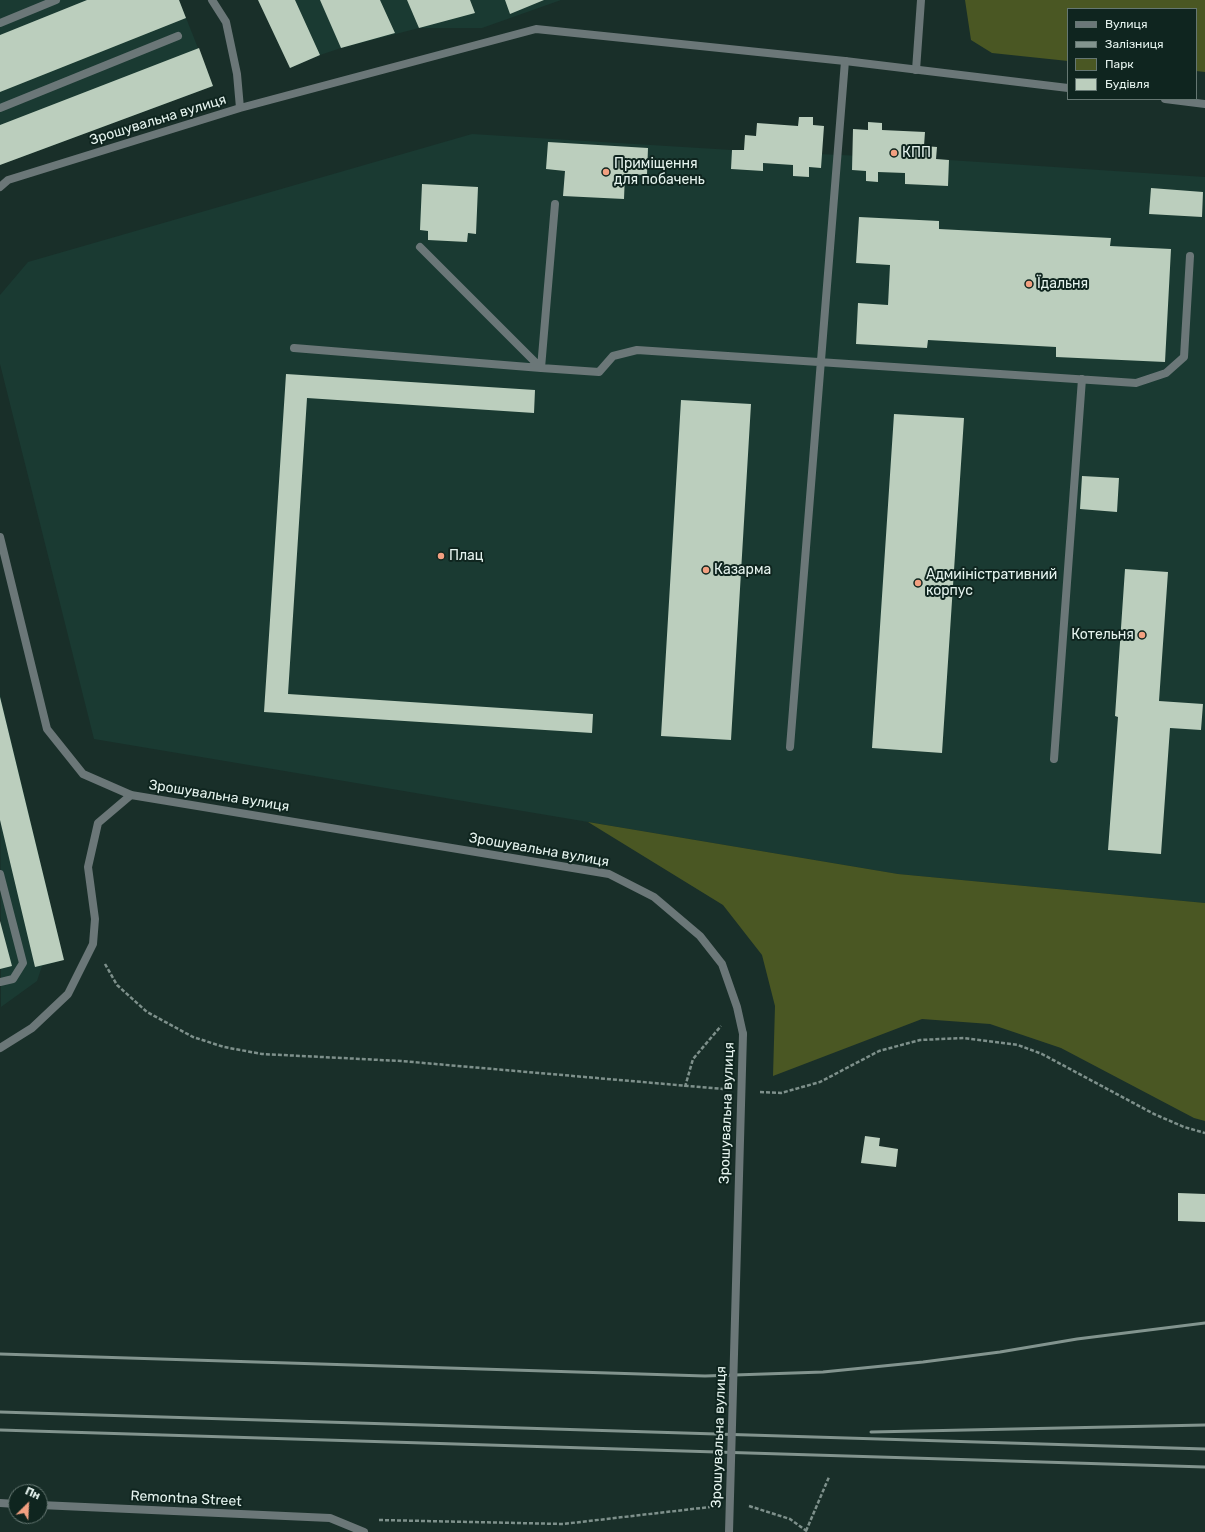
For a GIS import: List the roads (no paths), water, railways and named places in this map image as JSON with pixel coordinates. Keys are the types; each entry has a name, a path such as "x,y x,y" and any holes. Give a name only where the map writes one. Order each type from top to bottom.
{"street":[{"path":"0,23 56,0"},
{"name":"Зрошувальна вулиця","path":"0,187 8,180 240,108 237,74 226,22 212,0"},
{"path":"916,70 921,0"},
{"path":"240,108 536,29 844,61 1067,88"},
{"path":"0,108 178,36"},
{"path":"790,747 844,61"},
{"path":"1173,100 1205,104"},
{"path":"541,368 555,204"},
{"path":"420,246 541,368"},
{"path":"294,348 599,372 613,356 637,350 1136,383 1166,373 1184,357 1190,256"},
{"path":"1054,759 1082,379"},
{"name":"Зрошувальна вулиця","path":"0,538 46,729 83,774 131,795 609,874 654,897 700,936 722,964 737,1007 743,1034 730,1532"},
{"path":"0,1048 32,1028 68,994 93,944 95,919 88,867 98,823 131,795"},
{"path":"0,874 23,964 13,978 0,982"},
{"name":"Remontna Street","path":"48,1505 330,1518 364,1532"}],"railway":[{"path":"0,1354 705,1376 823,1372 923,1362 1000,1352 1077,1339 1205,1323"},
{"path":"0,1412 1205,1449"},
{"path":"871,1432 1205,1425"},
{"path":"0,1430 1205,1467"}],"place":[{"name":"КПП","path":"894,153"},
{"name":"Приміщення для побачень","path":"606,172"},
{"name":"Їдальня","path":"1029,284"},
{"name":"Плац","path":"441,556"},
{"name":"Казарма","path":"706,570"},
{"name":"Адмиіністративний корпус","path":"918,583"},
{"name":"Котельня","path":"1142,635"}]}
